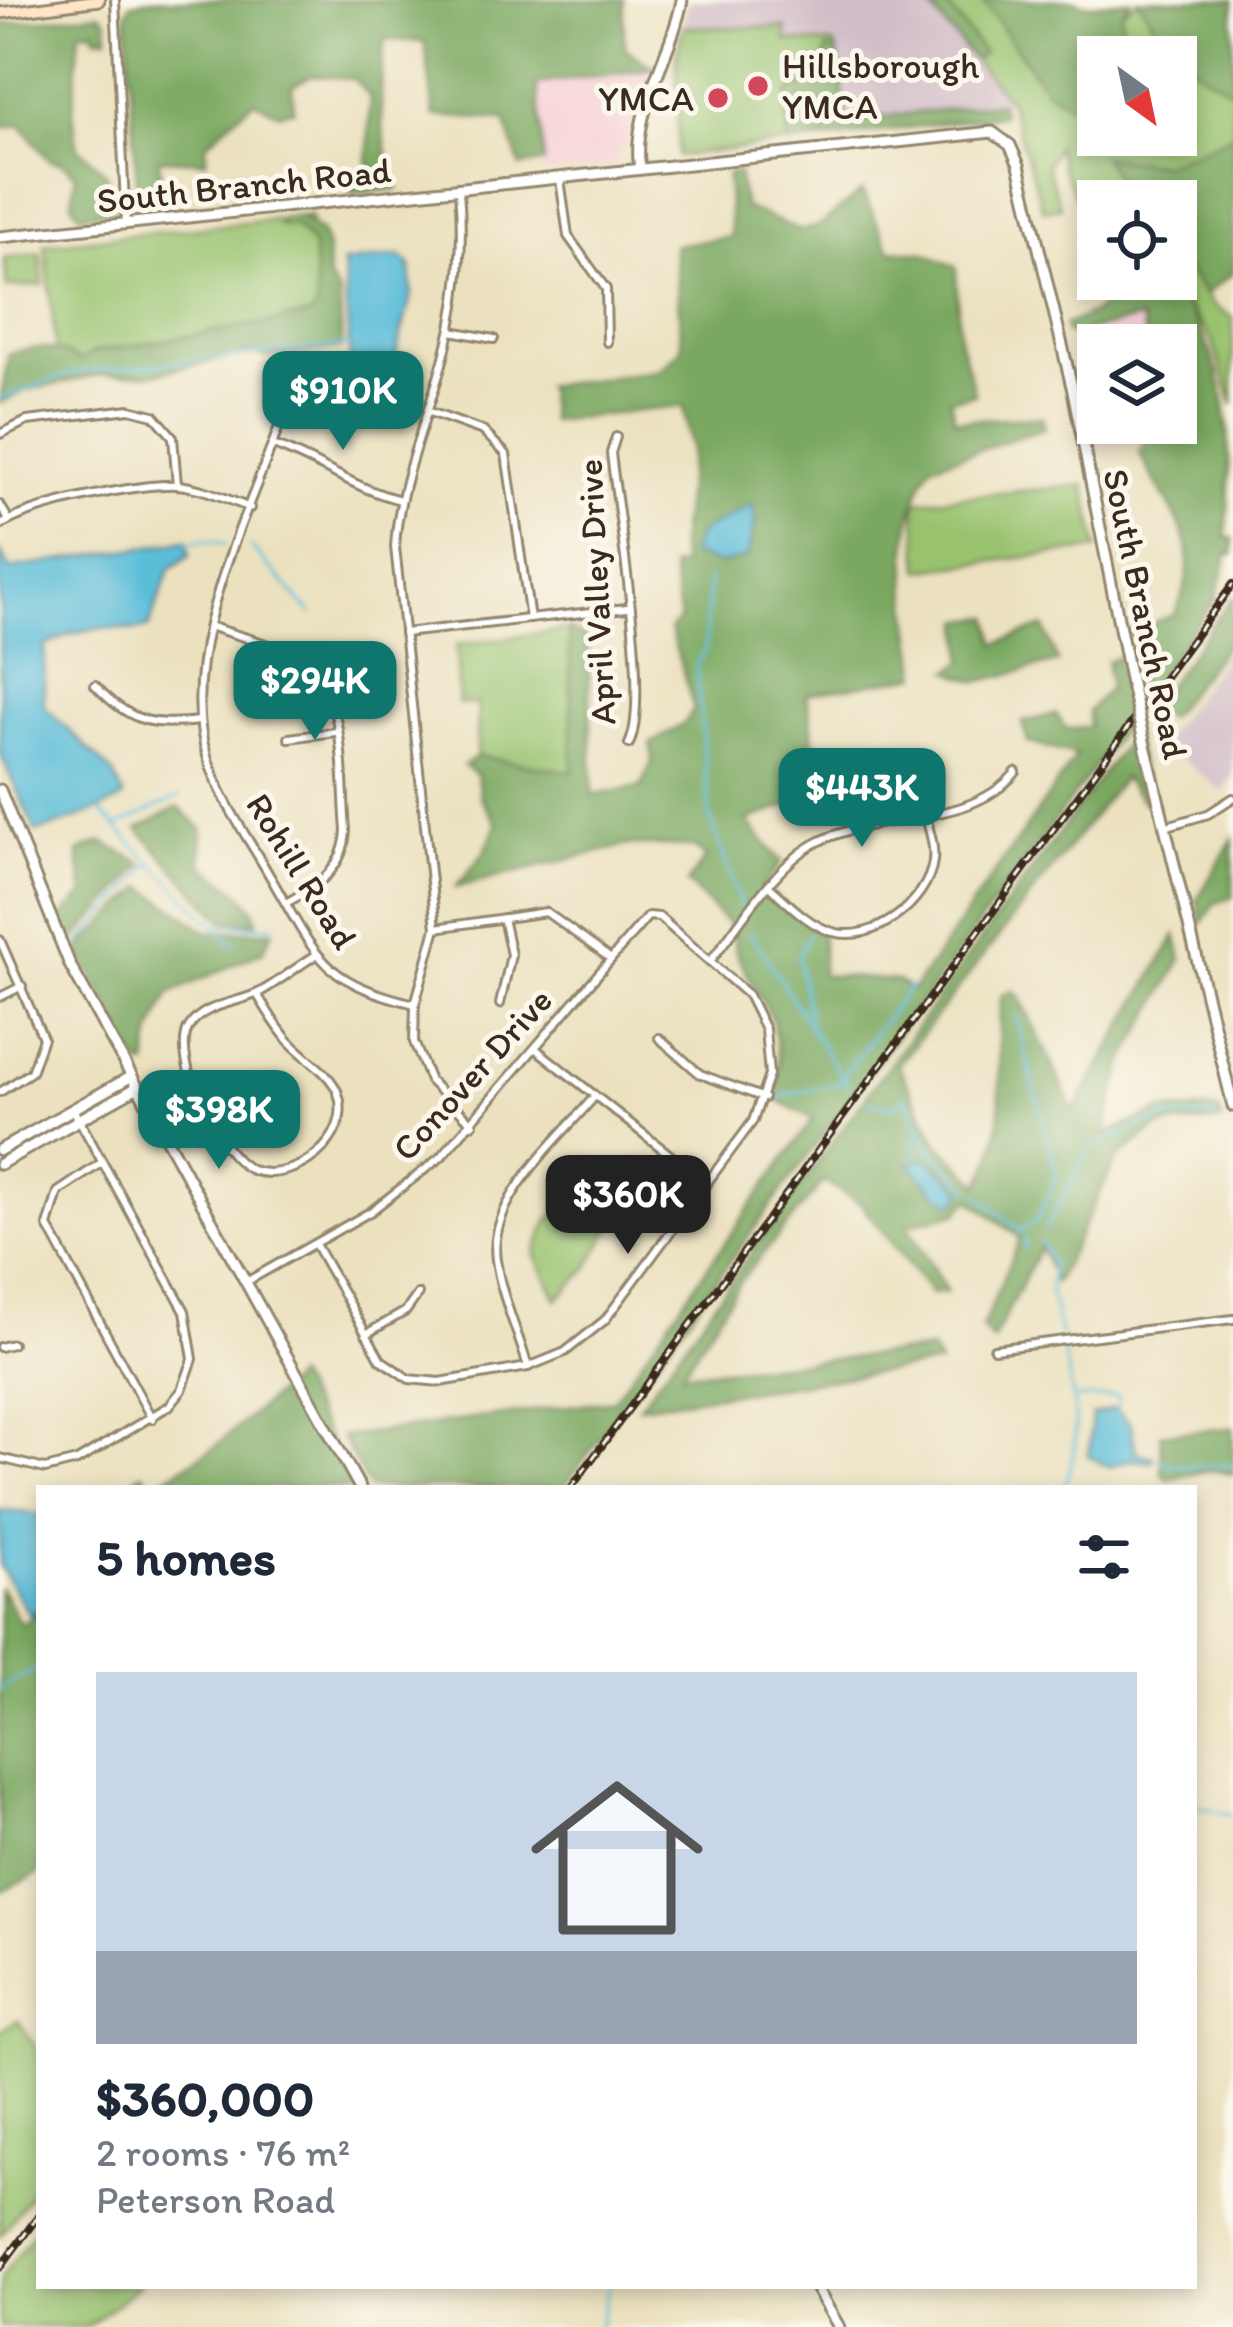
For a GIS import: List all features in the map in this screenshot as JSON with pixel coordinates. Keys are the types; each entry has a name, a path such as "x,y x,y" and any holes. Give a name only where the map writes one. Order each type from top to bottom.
{"main road":[{"path":"0,13 99,0"}],"street":[{"path":"115,0 126,225"},
{"path":"640,169 638,135 670,53 682,0"},
{"name":"South Branch Road","path":"0,237 973,131 1005,139 1019,165 1073,391 1131,684 1233,1106"},
{"path":"560,179 568,236 606,289 607,342"},
{"path":"459,190 462,249 450,331 401,500 396,563 436,928 415,1004 414,1042 423,1070 473,1124"},
{"path":"450,331 494,339"},
{"name":"Rohill Road","path":"283,370 288,396 209,626 199,674 199,722 216,782 316,955 350,985 415,1004"},
{"path":"0,434 27,421 138,410 161,420 173,436 177,485"},
{"path":"427,411 482,430 506,454 530,619"},
{"name":"April Valley Drive","path":"616,437 611,453 635,728 629,744"},
{"path":"272,445 315,460 358,489 401,500"},
{"path":"0,526 36,508 177,485 250,508"},
{"path":"0,505 9,520"},
{"path":"404,633 628,608"},
{"path":"209,626 304,663 329,696 344,850 328,876 286,903"},
{"path":"95,685 118,709 144,723 199,722"},
{"path":"289,738 335,733"},
{"path":"315,1244 388,1367 419,1382 528,1367 565,1352 604,1320 707,1184 764,1098 770,1064 765,1029 748,995 711,960 800,854 822,840 990,797 1016,772"},
{"path":"0,790 55,936 359,1485"},
{"path":"1216,811 1233,798"},
{"path":"1164,826 1216,811 1233,812"},
{"path":"771,888 826,930 857,935 877,929 928,879 933,858 925,814"},
{"path":"436,928 537,910 555,914 611,959"},
{"name":"Conover Drive","path":"246,1282 413,1181 473,1124 644,919 655,915 711,960"},
{"path":"500,1004 512,956 503,918"},
{"path":"0,940 42,1030 43,1046 31,1072 0,1092"},
{"path":"256,994 287,1039 334,1085 341,1111 327,1144 280,1173 253,1170 236,1160 182,1062 184,1039 194,1021 211,1009 256,994 316,955"},
{"path":"0,997 22,986"},
{"path":"658,1038 700,1074 764,1098"},
{"path":"536,1049 707,1184"},
{"path":"0,1164 135,1082"},
{"path":"528,1367 496,1263 499,1223 514,1194 594,1097"},
{"path":"0,1150 76,1115"},
{"path":"0,1458 22,1467 55,1468 152,1419 177,1398 187,1380 192,1330 76,1115"},
{"path":"101,1163 58,1192 48,1226 152,1419"},
{"path":"366,1334 406,1311 418,1294"},
{"path":"994,1348 1233,1319"},
{"path":"0,1347 12,1344"},
{"path":"817,2289 839,2327"}],"shaded area":[{"path":"689,0 925,0 1008,101 843,120 785,41 786,29 683,27"},
{"path":"659,64 616,165 542,174 535,84"},
{"path":"1077,337 1077,385 1067,340"},
{"path":"1090,444 1120,444 1092,452"},
{"path":"1233,647 1233,774 1223,792 1160,742"}],"green space":[{"path":"146,0 624,0 624,48 655,68 537,84 544,162 521,167 505,120 434,116 425,42 385,39 382,115 398,189 351,194 352,183 368,170 370,97 354,79 312,75 292,86 294,110 280,113 253,101 206,144 206,161 159,159 162,192 138,200 126,12 131,4"},
{"path":"924,0 943,0 983,53 974,60"},
{"path":"943,0 982,0 1077,100 1077,156 1183,156 1164,164 1104,157 1118,180 1077,180 1077,200 1057,146 1046,165 1061,207 1043,210 1008,99 974,60 983,52"},
{"path":"982,0 1074,0 1086,5 1131,0 1121,13 1124,36 1077,36 1077,109 1046,90"},
{"path":"1138,0 1162,36 1124,36 1121,13"},
{"path":"1138,0 1233,0 1233,92 1197,68 1197,36 1163,36"},
{"path":"99,13 107,20 108,37 96,36 95,30 80,31 73,111 77,146 106,173 115,209 80,215 72,203 76,175 62,163 49,160 21,125 0,128 0,24"},
{"name":"Hillsborough YMCA","path":"683,27 786,28 786,41 835,45 844,137 678,156 677,52"},
{"path":"827,49 837,51 847,121 1000,103 1002,115 788,144 788,93 821,74"},
{"path":"1197,69 1233,92 1233,135 1197,150"},
{"path":"1233,135 1233,273 1206,294 1197,283 1197,180 1117,180 1103,157 1164,164 1197,156 1197,150"},
{"path":"738,172 744,207 801,231 821,225 862,191 890,250 924,253 956,267 959,339 975,394 950,399 955,420 1042,417 1044,429 931,465 919,490 908,541 908,594 919,675 807,694 820,784 829,790 747,821 782,862 763,887 822,935 822,975 898,981 912,991 1077,755 1028,743 1023,722 1056,714 1066,729 1089,727 1088,711 1109,688 1107,661 1117,657 1130,719 565,1485 367,1485 341,1437 613,1400 813,1119 776,1099 779,1065 773,1022 737,955 730,926 687,883 706,858 695,847 628,845 456,887 484,853 497,824 480,797 477,775 464,766 477,756 573,772 569,629 588,639 593,795 641,787 653,759 650,744 684,724 694,709 670,629 680,620 671,567 682,565 679,547 691,450 683,406 550,421 546,386 660,370 682,348 674,245 731,237 727,173"},
{"path":"299,216 321,232 327,249 328,278 339,294 342,348 268,357 249,353 152,374 104,374 28,390 0,403 9,354 46,348 80,361 94,352 311,315 317,307 313,246 296,227 278,225 281,218"},
{"path":"310,216 323,328 58,370 45,244"},
{"path":"40,253 43,285 7,287 4,259"},
{"path":"1197,284 1214,306 1233,317 1233,405 1212,340 1183,300 1197,300"},
{"path":"1109,300 1182,300 1196,324 1142,324 1141,319 1077,324 1077,333 1067,335 1064,325"},
{"path":"1197,326 1224,401 1229,464 1226,538 1233,538 1233,555 1228,553 1216,598 1142,698 1128,632 1174,615 1188,567 1182,530 1140,453 1144,444 1197,444"},
{"path":"1085,485 1098,549 920,570 915,501"},
{"path":"1233,597 1233,636 1168,718 1147,712"},
{"path":"991,617 996,644 1044,627 1058,662 978,682 950,671 964,661 962,620"},
{"path":"569,629 573,773 477,756 478,704 459,704 456,645"},
{"path":"1133,732 1148,801 1144,803 1123,778 898,1065 937,1142 980,1184 997,1139 1002,995 1014,991 1021,999 1074,1111 1176,935 1182,959 1123,1064 1104,1135 1161,1111 1219,1110 1222,1121 1160,1126 1117,1158 1055,1283 1040,1247 993,1341 982,1328 1020,1238 970,1199 958,1213 907,1225 947,1292 931,1294 861,1204 824,1181 741,1280 682,1373 931,1350 939,1364 639,1406"},
{"path":"178,807 202,829 202,863 243,896 257,923 223,921 138,829"},
{"path":"1233,838 1233,897 1216,903 1202,923 1197,900"},
{"path":"102,842 144,864 71,943 60,919 84,894 78,852"},
{"path":"144,887 208,932 273,931 263,951 169,994 151,1036 147,1066 139,1065 78,949"},
{"path":"600,1165 621,1176 641,1201 612,1225 587,1270 557,1299 535,1254 547,1223"},
{"path":"295,1377 353,1485 154,1485 215,1447"},
{"path":"1233,1428 1233,1474 1211,1470 1168,1479 1162,1474 1161,1434"},
{"path":"143,1473 151,1485 124,1485"},
{"path":"0,1587 21,1625 36,1613 36,1874 0,1892"},
{"path":"18,2020 36,2047 36,2186 0,2236 0,2031"},
{"path":"36,2229 36,2289 135,2289 87,2327 0,2327 0,2278"}],"water":[{"path":"399,256 410,265 412,292 386,393 363,402 352,387 343,263"},
{"path":"752,505 756,517 747,558 718,564 690,554 700,532"},
{"path":"187,540 190,555 170,569 149,627 85,630 45,646 44,706 113,773 124,797 36,832 0,753 0,551 10,569"},
{"path":"926,1158 964,1190 957,1203 941,1197 909,1164"},
{"path":"1115,1409 1131,1424 1136,1452 1154,1458 1150,1462 1130,1460 1108,1467 1089,1456 1092,1415"},
{"path":"0,1510 36,1514 36,1609 30,1616 0,1566"}],"waterway":[{"path":"0,399 73,373 351,345"},
{"path":"187,543 208,540 226,545"},
{"path":"251,547 312,614"},
{"path":"709,579 705,651 696,664 710,816 742,909"},
{"path":"116,827 179,797"},
{"path":"100,811 234,945"},
{"path":"80,943 151,864"},
{"path":"216,926 274,926"},
{"path":"750,932 848,1087"},
{"path":"809,934 798,956 811,1030"},
{"path":"778,1097 844,1082 845,1073 910,987"},
{"path":"1016,1016 1057,1176 1037,1219 1019,1231"},
{"path":"869,1102 894,1107 906,1097 931,1151 971,1189"},
{"path":"1045,1230 1090,1148 1162,1118 1216,1117"},
{"path":"917,1159 913,1137 920,1130"},
{"path":"978,1194 1023,1234"},
{"path":"1024,1240 1025,1248"},
{"path":"1041,1241 1051,1264 1050,1293 1061,1336"},
{"path":"1062,1345 1075,1434 1065,1485"},
{"path":"1076,1399 1118,1396 1117,1411"},
{"path":"1160,1461 1233,1465"},
{"path":"0,1689 36,1670"},
{"path":"1197,1806 1233,1815"},
{"path":"599,2327 608,2289"}],"railway":[{"path":"573,1485 1233,584"},
{"path":"0,2268 36,2219"}],"place":[{"name":"Hillsborough YMCA","path":"758,86"},
{"name":"YMCA","path":"718,98"}]}
